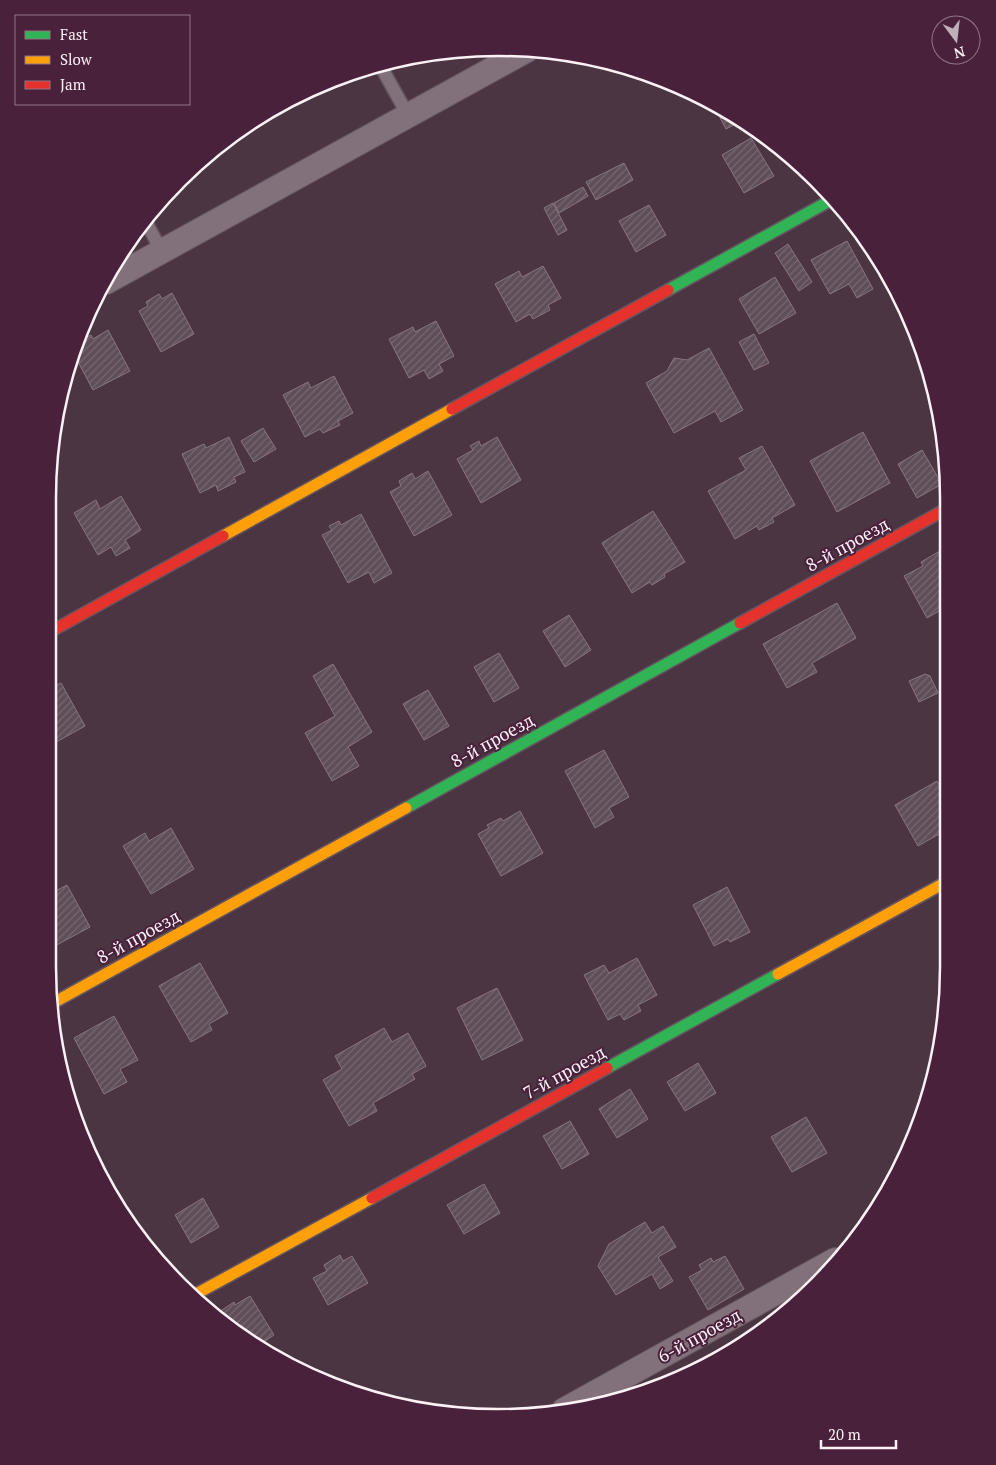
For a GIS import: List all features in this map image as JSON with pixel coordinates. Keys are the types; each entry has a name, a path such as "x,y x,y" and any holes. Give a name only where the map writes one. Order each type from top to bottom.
{"street":[{"path":"115,277 516,57"},
{"path":"56,629 826,203"},
{"name":"8-й проезд","path":"57,1001 940,512"},
{"name":"7-й проезд","path":"200,1292 940,885"},
{"name":"6-й проезд","path":"581,1401 820,1268"}],"lane":[{"path":"383,71 409,117"},
{"path":"149,228 161,250"}],"building":[{"path":"718,115 734,125 726,129"},
{"path":"751,138 774,176 744,193 722,155"},
{"path":"624,163 633,180 596,200 586,182"},
{"path":"583,187 588,196 559,213 554,203"},
{"path":"553,203 567,230 558,235 544,208"},
{"path":"649,205 666,235 636,252 619,221"},
{"path":"847,241 873,289 857,298 849,284 830,294 811,260"},
{"path":"788,244 812,282 799,291 775,253"},
{"path":"543,266 561,298 548,305 550,310 533,319 530,314 516,322 495,284 519,271 522,277"},
{"path":"775,277 796,313 759,334 739,299"},
{"path":"172,293 194,334 161,352 139,311 148,306 146,302 159,294 162,299"},
{"path":"436,321 454,356 439,364 443,371 429,379 424,370 409,378 389,339 413,327 415,332"},
{"path":"108,330 130,371 93,390 78,362 87,337 91,335 93,339"},
{"path":"754,334 769,363 754,370 739,342"},
{"path":"709,348 743,410 721,422 715,411 674,433 646,383 667,371 674,358 687,360"},
{"path":"334,376 353,413 338,421 340,425 323,433 320,429 305,437 283,395 308,382 311,388"},
{"path":"263,428 276,449 254,462 241,441"},
{"path":"863,432 890,483 837,512 810,461"},
{"path":"229,437 245,472 234,477 236,482 218,491 216,485 200,493 182,454 204,444 206,448"},
{"path":"497,437 521,480 481,503 457,459 473,450 470,446 479,441 481,446"},
{"path":"762,446 795,505 772,518 774,522 759,530 757,526 735,539 708,491 746,470 739,458"},
{"path":"922,450 939,480 940,485 917,498 898,464"},
{"path":"428,471 452,515 414,536 390,492 401,486 399,481 412,473 415,479"},
{"path":"121,496 141,530 125,540 130,548 116,556 111,547 98,555 74,513 96,500 100,509"},
{"path":"653,511 685,562 664,574 665,577 652,585 650,582 632,593 602,543"},
{"path":"361,514 392,573 374,583 369,572 348,583 322,535 332,530 329,526 339,521 341,525"},
{"path":"940,551 940,611 927,618 904,576 923,566 921,562"},
{"path":"837,603 856,638 812,663 817,672 787,688 763,644"},
{"path":"569,615 591,650 565,667 543,631"},
{"path":"499,653 519,688 494,702 474,667"},
{"path":"333,664 372,732 348,747 359,766 332,781 305,733 335,716 313,676"},
{"path":"925,674 930,676 938,693 919,702 909,681"},
{"path":"61,683 85,726 56,742 56,686"},
{"path":"428,690 449,726 424,740 403,704"},
{"path":"604,750 629,797 609,808 614,817 595,828 565,771"},
{"path":"937,781 940,786 940,834 918,846 895,805"},
{"path":"520,811 543,853 501,876 478,834 489,828 487,825 501,818 503,821"},
{"path":"171,828 194,869 151,894 123,846 145,833 149,841"},
{"path":"67,885 90,927 56,945 56,891"},
{"path":"727,887 750,932 730,942 728,939 714,946 693,905"},
{"path":"637,958 657,995 638,1005 641,1011 624,1020 620,1014 608,1020 584,975 604,965 609,973"},
{"path":"200,963 228,1013 209,1024 212,1030 191,1042 159,986"},
{"path":"497,988 523,1040 482,1060 457,1008"},
{"path":"114,1016 138,1060 120,1069 127,1082 104,1094 74,1038"},
{"path":"384,1028 392,1042 408,1033 426,1066 412,1074 415,1079 373,1103 377,1111 349,1126 323,1080 342,1069 335,1056"},
{"path":"698,1063 716,1093 685,1111 667,1082"},
{"path":"630,1089 648,1119 617,1138 599,1109"},
{"path":"806,1117 827,1153 792,1172 771,1137"},
{"path":"570,1121 589,1154 562,1169 543,1136"},
{"path":"484,1184 500,1213 464,1234 447,1205"},
{"path":"203,1198 219,1227 191,1243 175,1215"},
{"path":"645,1222 652,1233 663,1226 676,1247 658,1257 673,1281 660,1289 652,1274 616,1295 598,1266 609,1244"},
{"path":"340,1255 343,1261 352,1256 368,1283 328,1305 313,1278 327,1271 324,1265"},
{"path":"725,1256 744,1289 708,1310 689,1277 702,1270 699,1265 711,1258 713,1262"},
{"path":"250,1296 274,1335 264,1342 221,1311 234,1302 235,1305"}],"traffic: fast":[{"path":"668,290 826,203"},
{"path":"406,808 740,623"},
{"path":"607,1068 778,974"}],"traffic: slow":[{"path":"223,536 452,409"},
{"path":"57,1001 406,808"},
{"path":"778,974 940,885"},
{"path":"200,1292 372,1198"}],"traffic: jam":[{"path":"452,409 668,290"},
{"path":"740,623 940,512"},
{"path":"56,629 223,536"},
{"path":"372,1198 607,1068"}]}
